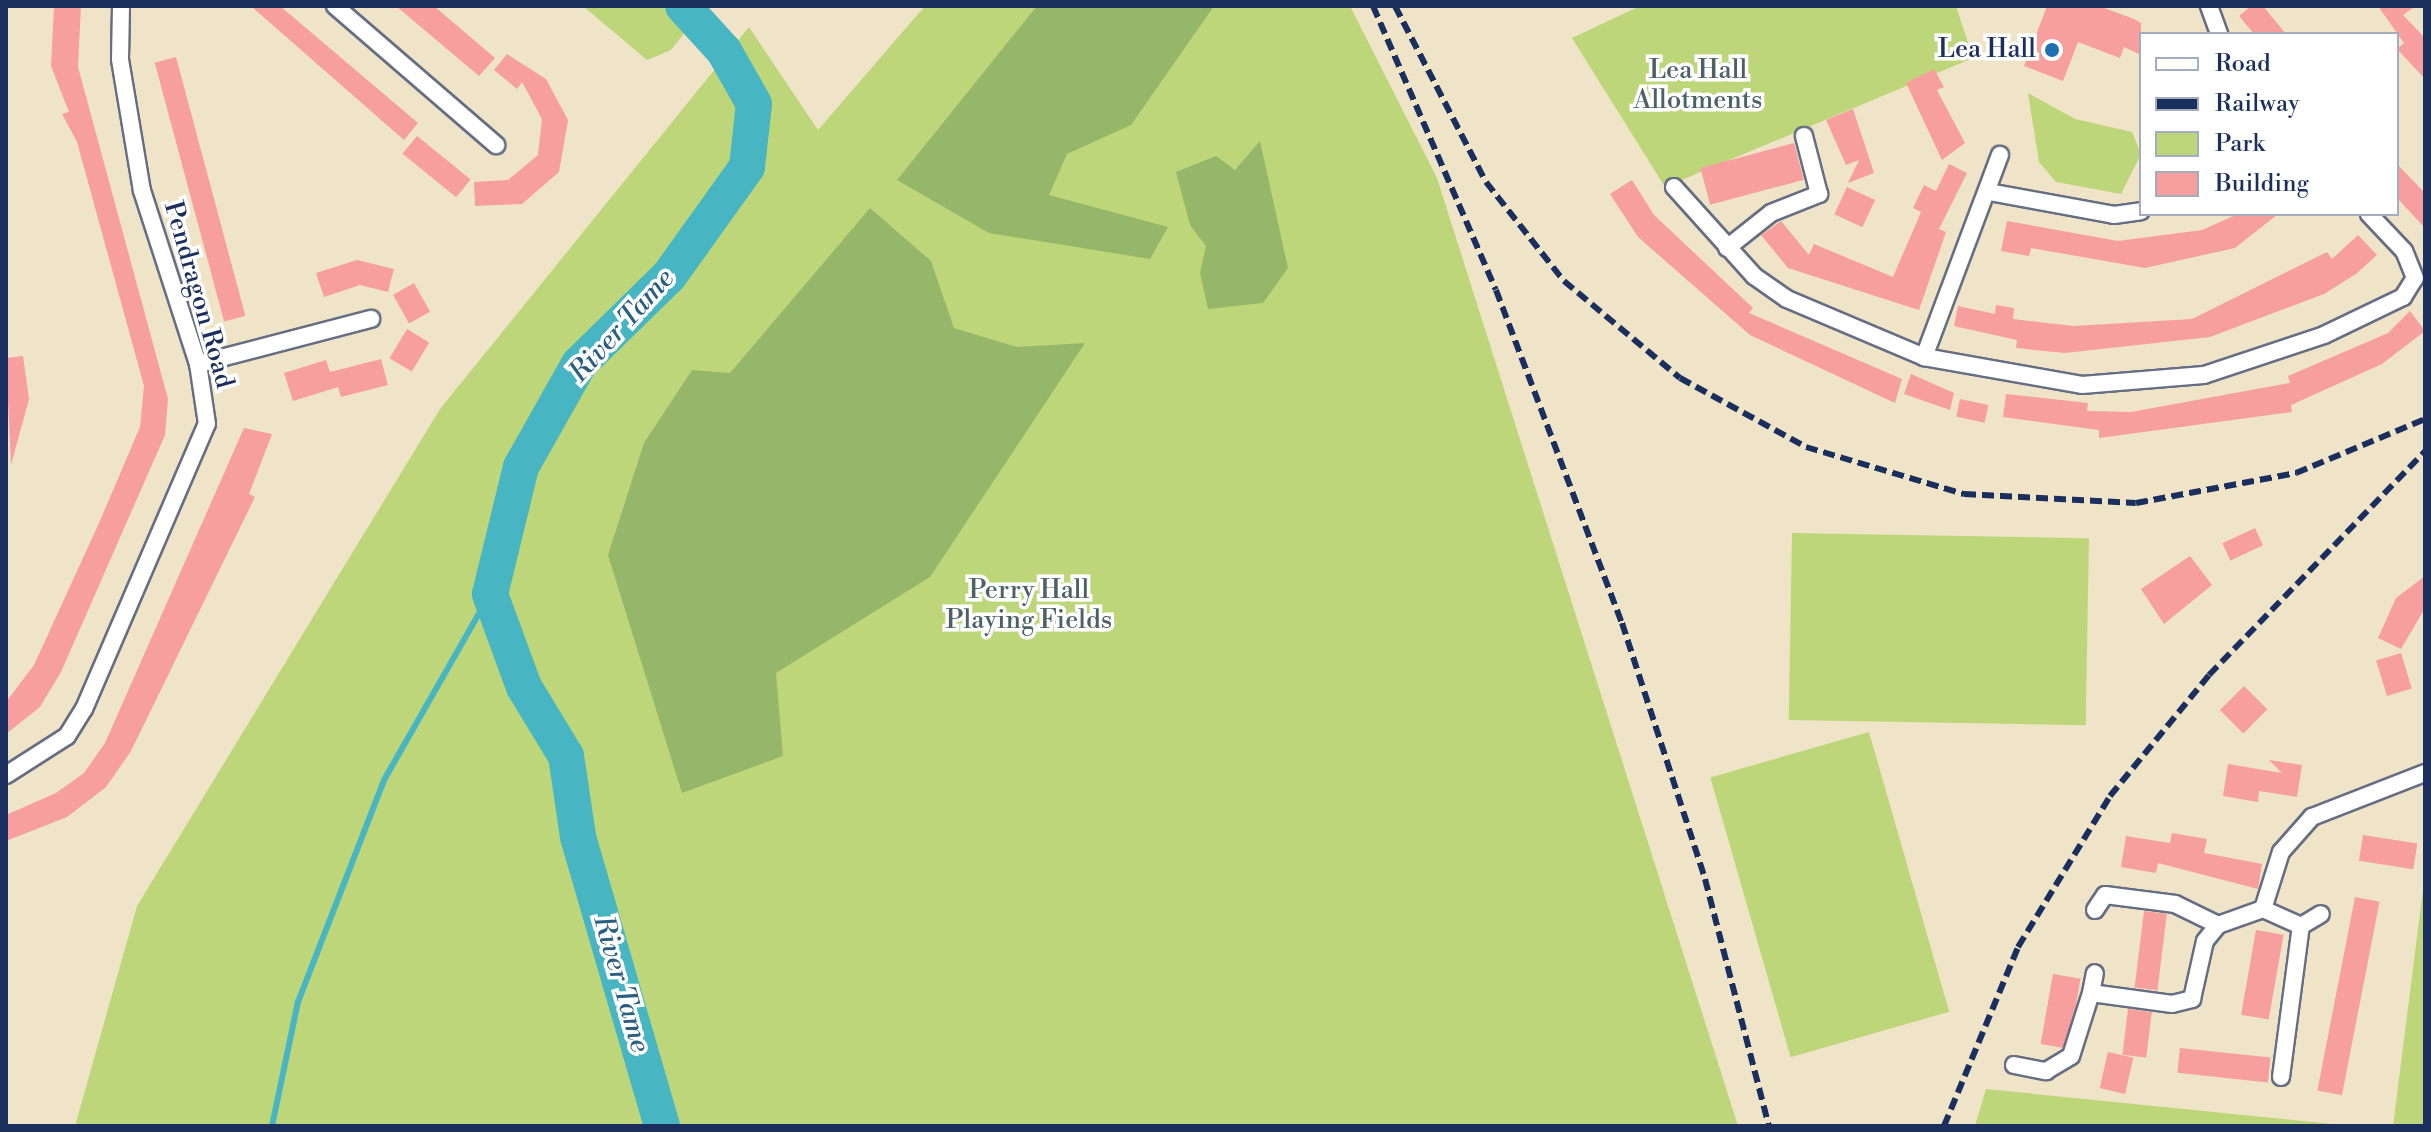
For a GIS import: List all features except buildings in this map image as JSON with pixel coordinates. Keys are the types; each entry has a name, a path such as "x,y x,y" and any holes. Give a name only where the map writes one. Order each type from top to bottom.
{"street":[{"name":"Pendragon Road","path":"6,775 67,736 84,709 202,450 208,421 198,364 142,191 120,59 121,6"},
{"path":"335,6 496,145"},
{"path":"2209,6 2218,32"},
{"path":"1727,248 1771,213 1819,194 1804,136"},
{"path":"1924,357 1989,192 2000,155"},
{"path":"1674,187 1727,248 1787,299 1924,357 2082,385 2219,370 2324,335 2403,297 2415,278 2409,265 2371,216"},
{"path":"1989,192 2114,215 2139,211"},
{"path":"198,364 371,319"},
{"path":"2263,909 2281,852 2312,817 2425,773"},
{"path":"2095,910 2105,895 2175,904 2218,925"},
{"path":"2091,993 2172,1004 2192,999 2205,941 2218,925 2263,909 2301,926"},
{"path":"2301,926 2321,914"},
{"path":"2281,1077 2301,926"},
{"path":"2014,1065 2046,1071 2071,1056 2095,973"}],"green space":[{"path":"583,6 662,6 686,31 671,50 647,60"},
{"name":"Perry Hall Playing Fields","path":"925,6 1350,6 1437,178 1738,1126 75,1126 137,906 440,409 749,27 818,130"},
{"path":"1037,6 1214,6 1131,125 1067,154 1049,195 1168,227 1150,259 989,233 897,180"},
{"name":"Lea Hall Allotments","path":"1640,6 1956,6 1973,58 1665,187 1572,38"},
{"path":"2028,93 2075,119 2132,132 2139,149 2139,158 2121,194 2056,182 2039,162"},
{"path":"1260,141 1288,268 1263,303 1208,309 1200,273 1206,246 1190,225 1176,172 1216,156 1235,170"},
{"path":"870,208 931,261 954,328 1017,347 1085,343 930,577 776,673 783,756 682,793 608,555 644,443 692,370 730,373"},
{"path":"1792,533 2089,538 2086,725 1789,720"},
{"path":"1869,732 1949,1012 1791,1057 1710,777"},
{"path":"2425,874 2425,1126 2393,1126"},
{"path":"1986,1089 2352,1126 1975,1126"}],"waterway":[{"name":"River Tame","path":"662,1126 578,836 566,756 524,687 490,594 521,467 579,364 669,276 747,167 754,104 724,51 683,6"},
{"path":"272,1126 298,1002 384,780 490,594"}],"railway":[{"path":"1373,6 1496,290 1622,623 1705,879 1769,1126"},
{"path":"1395,6 1486,182 1564,281 1680,378 1806,447 1964,494 2136,503 2296,473 2425,419"},
{"path":"1944,1126 2018,947 2110,796 2209,675 2425,451"}],"place":[{"name":"Lea Hall","path":"2052,50"}]}
